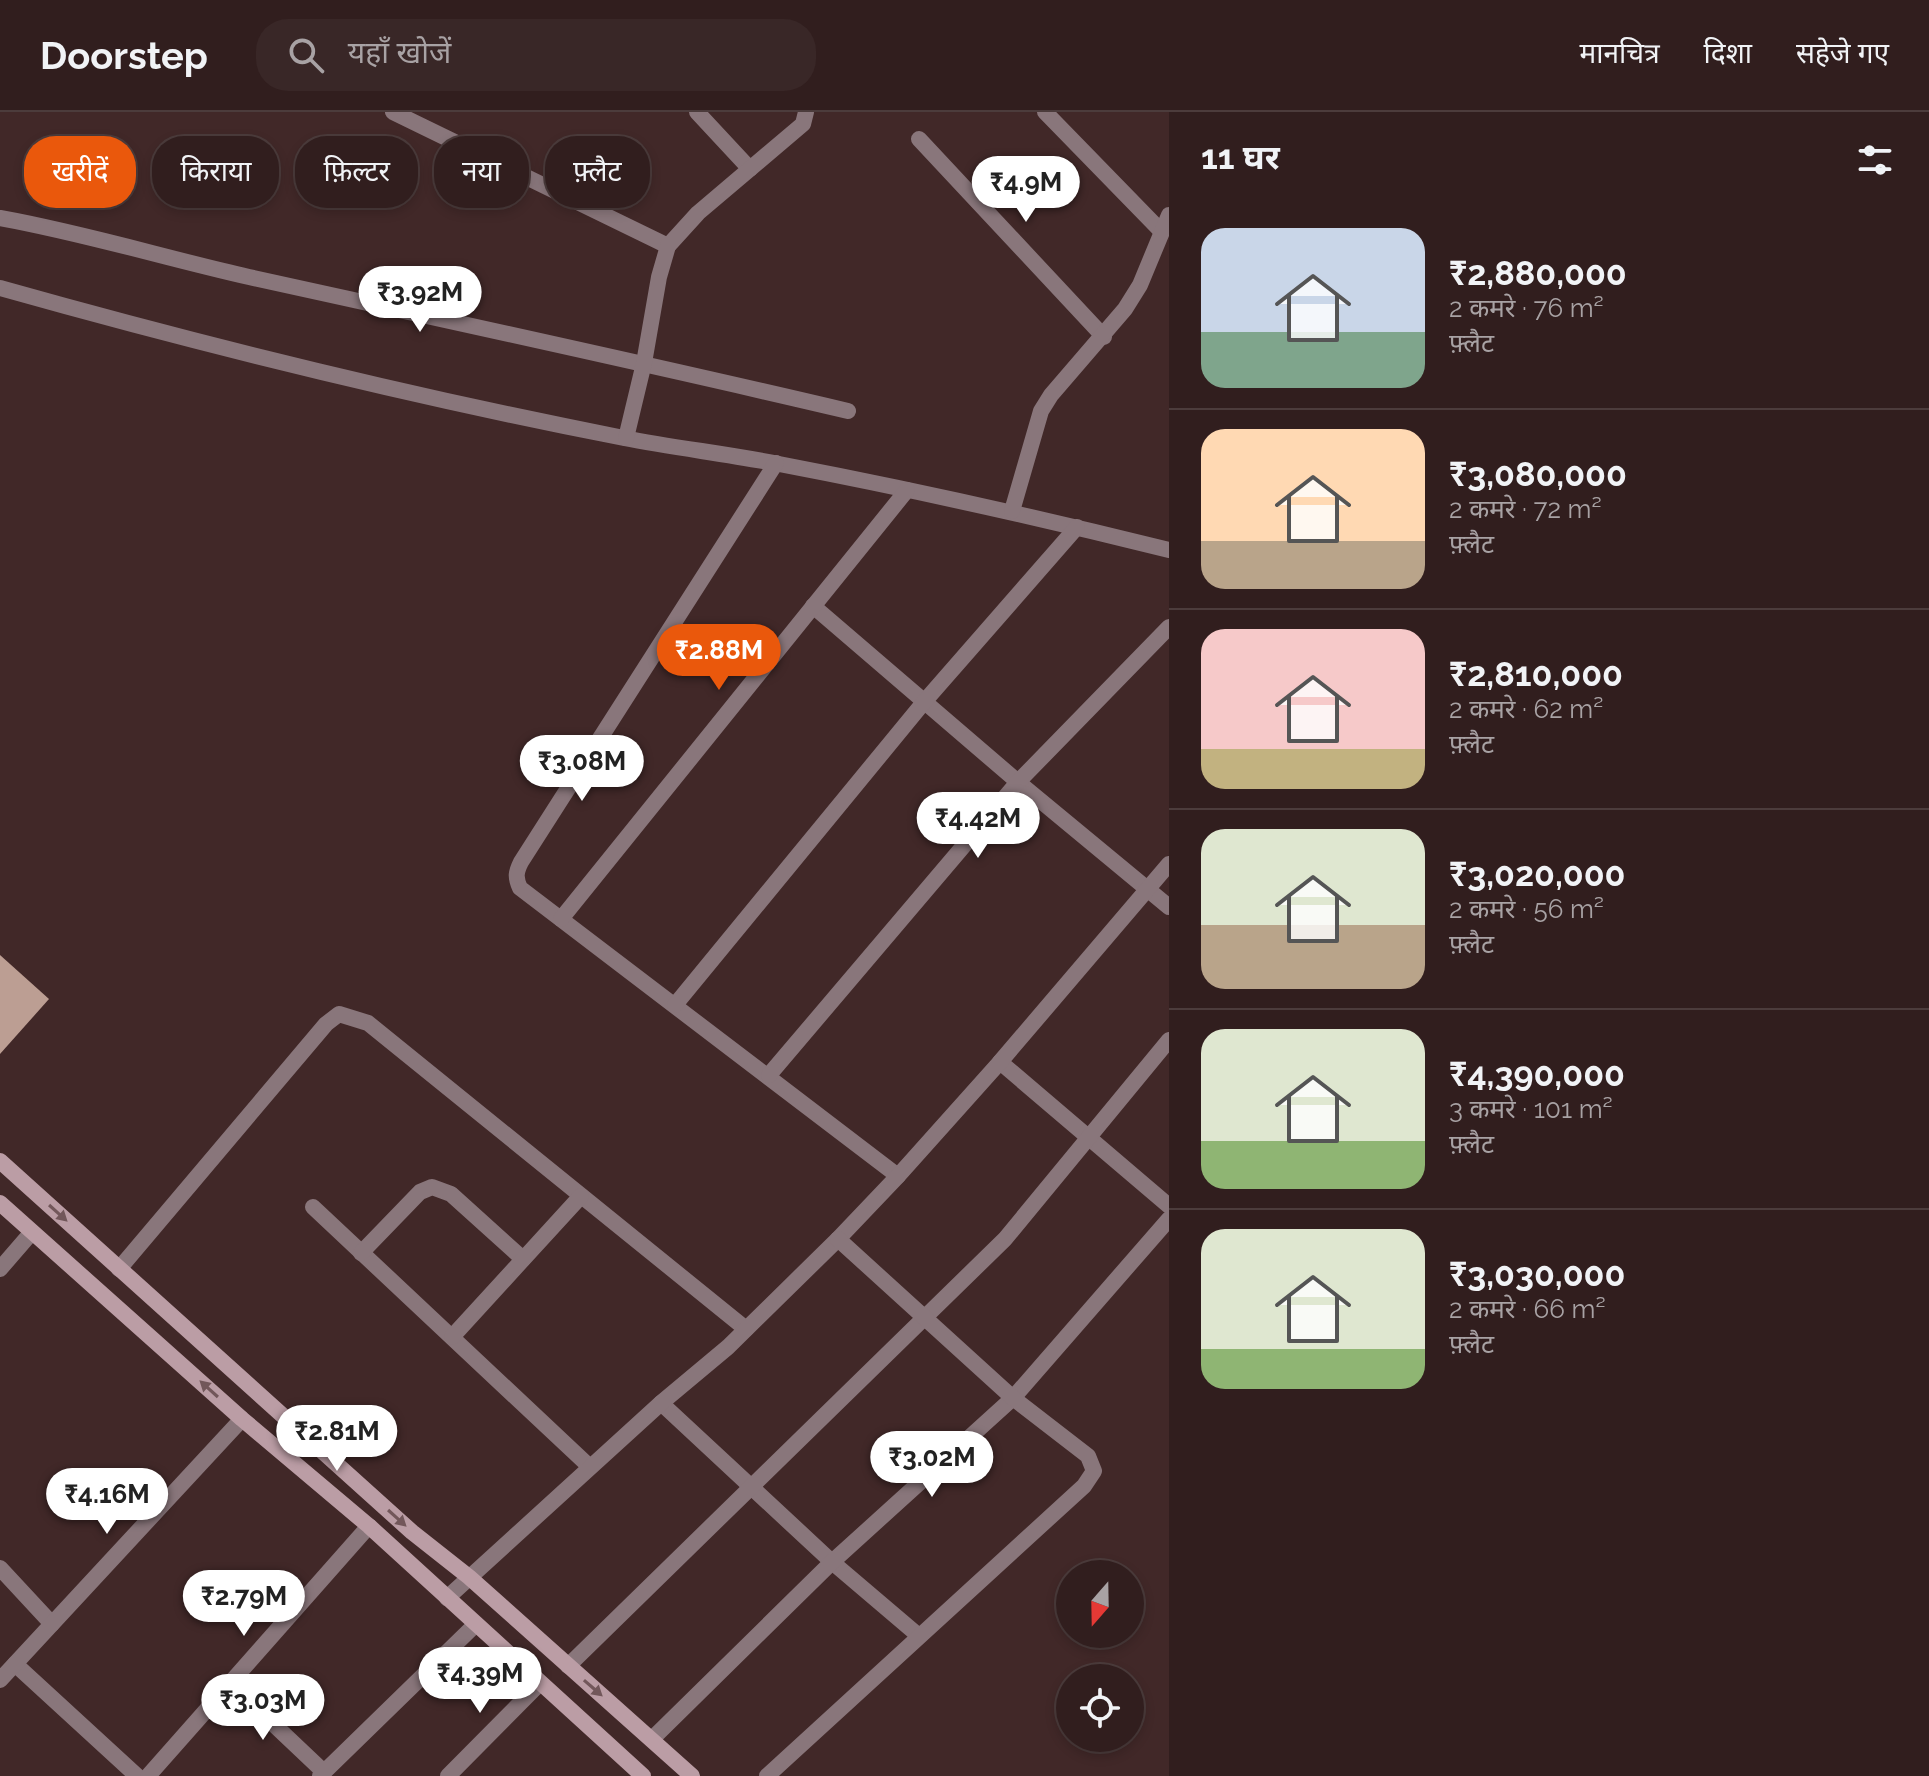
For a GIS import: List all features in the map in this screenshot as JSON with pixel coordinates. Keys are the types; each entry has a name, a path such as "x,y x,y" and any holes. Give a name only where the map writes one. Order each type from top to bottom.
{"main road":[{"path":"0,1161 412,1532 469,1577 692,1776"},
{"path":"0,1203 242,1419 369,1526 643,1776"}],"street":[{"path":"393,112 668,246"},
{"path":"697,112 750,169"},
{"path":"626,438 668,246 698,213 803,124 806,112"},
{"path":"1012,511 1041,411 1051,395 1104,337 1140,285 1165,223 1045,112"},
{"path":"919,139 1104,337"},
{"path":"0,218 58,228 244,276 848,411"},
{"path":"0,288 199,342 418,394 626,438 776,463 1012,511 1169,550"},
{"path":"776,463 516,872 520,888 898,1176"},
{"path":"561,919 907,490"},
{"path":"675,1005 924,702 1077,527"},
{"path":"813,606 1169,907"},
{"path":"769,1075 1018,782 1169,627"},
{"path":"447,1598 746,1329 838,1239 1000,1062 1169,864"},
{"path":"119,1269 326,1024 339,1014 368,1023 746,1329"},
{"path":"568,1666 1005,1239 1169,1040"},
{"path":"1000,1062 1169,1206"},
{"path":"361,1253 420,1192 432,1187 451,1194 523,1259"},
{"path":"452,1337 581,1196"},
{"path":"313,1207 590,1467"},
{"path":"652,1739 832,1562 1013,1398 1169,1219"},
{"path":"0,1269 32,1232"},
{"path":"767,1776 1084,1486 1094,1471 1088,1456 1013,1398 838,1239"},
{"path":"661,1403 832,1562 919,1636"},
{"path":"0,1680 242,1419"},
{"path":"148,1776 369,1526"},
{"path":"0,1568 52,1624"},
{"path":"230,1683 322,1774 476,1624"},
{"path":"15,1664 137,1776"},
{"path":"448,1776 540,1683"}],"building":[{"path":"0,955 49,999 0,1054"}]}
